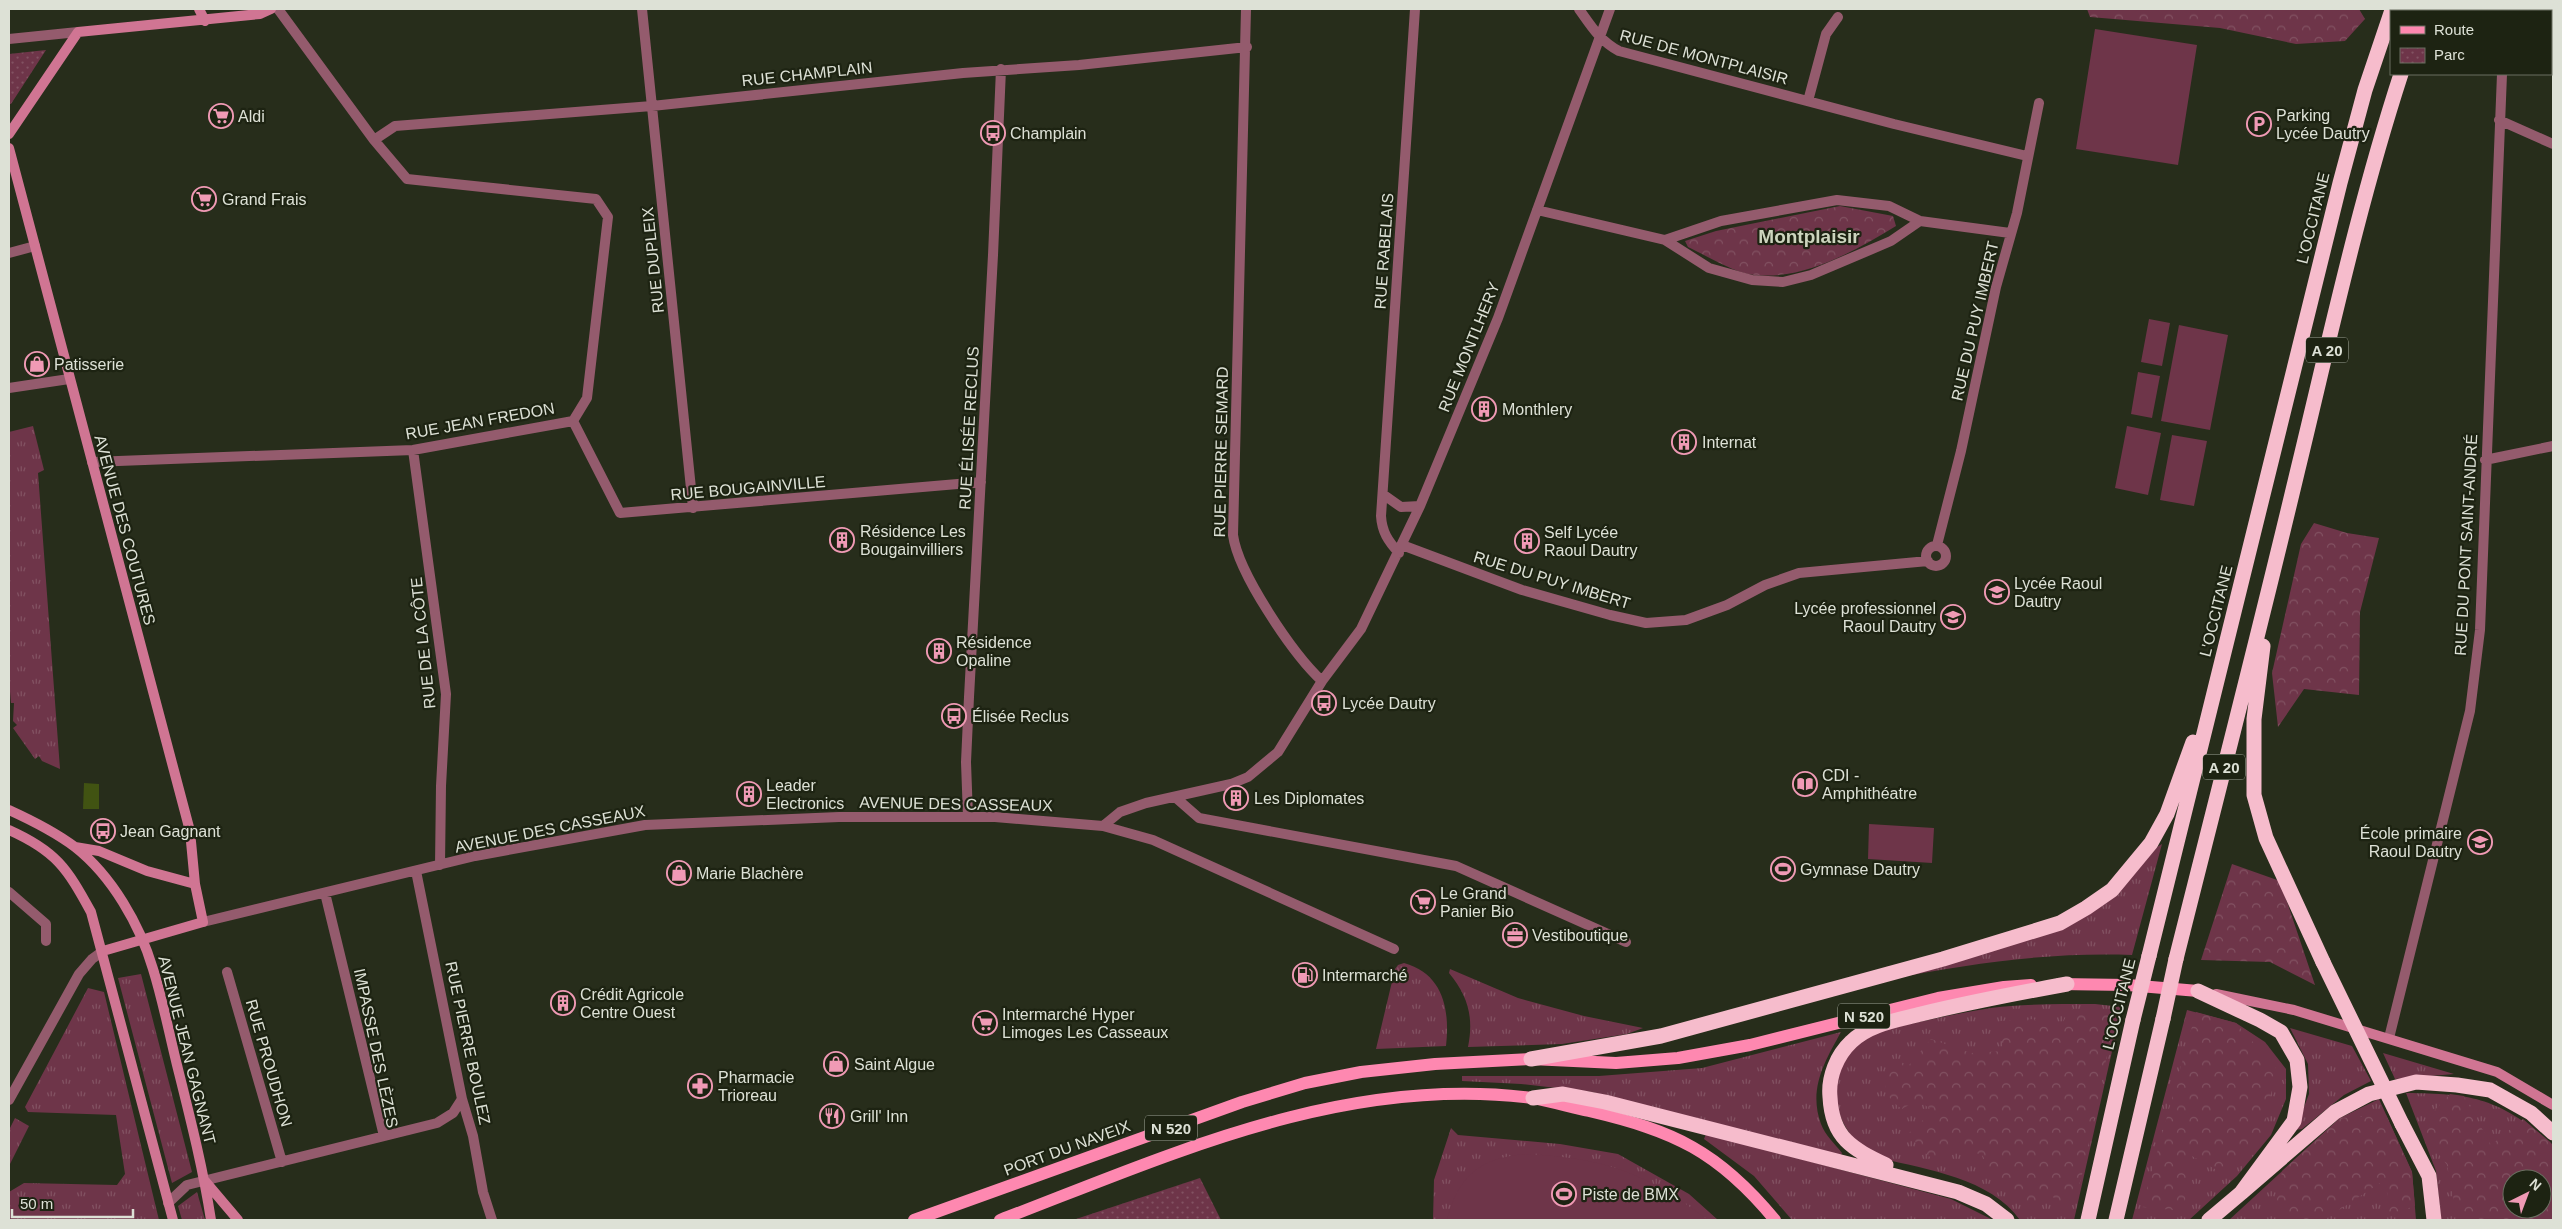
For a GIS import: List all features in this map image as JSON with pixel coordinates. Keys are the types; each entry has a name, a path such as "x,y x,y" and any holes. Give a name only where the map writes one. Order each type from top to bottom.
{"highway":[{"name":"L'OCCITANE","path":"2088,1220 2133,1020 2340,183 2365,90 2390,14"},
{"name":"A 20","path":"2116,1220 2176,959 2273,576 2359,219 2384,125 2401,75"},
{"path":"2273,576 2254,720 2254,796 2266,838 2323,962 2429,1176 2434,1220"},
{"path":"1531,1059 1661,1036 1943,959 2060,923 2073,916 2099,900 2123,879 2160,829 2173,798 2222,658"},
{"path":"1917,1181 1855,1150 1840,1132 1832,1111 1830,1088 1842,1052 1860,1036 1888,1023 1976,1000 2067,984"},
{"path":"2198,991 2281,1032 2297,1060 2300,1087 2294,1121 2241,1193"},
{"path":"2209,1220 2335,1112 2369,1094 2416,1082 2490,1090 2531,1113 2553,1133"},
{"path":"1533,1098 1563,1094 1606,1102 1917,1181 1978,1200 2007,1220"}],"main road":[{"name":"N 520","path":"1531,1059 1616,1063 1678,1058 1750,1045 1938,998 2004,987 2067,984 2128,985 2198,991"},
{"name":"PORT DU NAVEIX","path":"914,1220 1242,1102 1305,1083 1361,1072 1435,1064 1531,1059"},
{"name":"N 520","path":"1000,1220 1230,1133 1313,1111 1396,1098 1471,1095 1533,1098 1606,1115 1681,1140 1710,1156 1731,1173 1775,1220"}],"street":[{"path":"199,9 205,21"},
{"path":"9,39 205,21 260,14 271,9"},
{"path":"278,9 374,140"},
{"name":"RUE DUPLEIX","path":"642,9 693,508"},
{"name":"RUE PIERRE SEMARD","path":"1246,9 1247,47 1232,534 1239,560 1282,632 1310,670 1322,680"},
{"name":"RUE RABELAIS","path":"1401,549 1389,542 1382,529 1381,516 1384,495 1415,9"},
{"name":"RUE DE MONTPLAISIR","path":"1579,9 1598,37 1619,51 2027,156"},
{"name":"RUE MONTLHERY","path":"1322,680 1364,623 1420,506 1498,318 1598,37 1610,9"},
{"path":"1808,101 1826,34 1838,18"},
{"path":"9,135 18,117 78,32"},
{"name":"RUE CHAMPLAIN","path":"374,140 395,126 652,106 1001,69 1079,65 1247,47"},
{"name":"RUE ÉLISÉE RECLUS","path":"968,817 967,746 1001,69"},
{"name":"RUE DU PONT SAINT-ANDRÉ","path":"2389,1038 2470,711 2480,630 2485,460 2502,75"},
{"name":"RUE DU PUY IMBERT","path":"1937,545 2010,233 2017,213 2039,103"},
{"path":"2499,120 2553,144"},
{"name":"RUE JEAN FREDON","path":"92,462 413,450 573,421 587,398 608,217 596,199 407,179 374,140"},
{"name":"AVENUE DES COUTURES","path":"9,148 190,831 195,884 203,922"},
{"path":"1665,240 1722,221 1837,200 1889,206 1920,221 2010,233"},
{"path":"1537,210 1665,240 1709,268 1752,280 1783,282 1811,275 1891,241 1920,221"},
{"path":"9,253 35,246"},
{"path":"9,388 69,379"},
{"name":"RUE BOUGAINVILLE","path":"573,421 620,513 981,482"},
{"path":"2485,460 2553,446"},
{"name":"RUE DE LA CÔTE","path":"413,450 446,694 441,779 440,865"},
{"path":"1384,495 1401,507 1420,506"},
{"path":"1937,545 1945,550 1947,556 1944,562 1936,566 1928,561 1926,555 1928,549 1937,545"},
{"name":"RUE DU PUY IMBERT","path":"1401,549 1522,590 1610,615 1646,623 1686,620 1727,606 1765,585 1799,573 1928,561"},
{"path":"1103,826 1120,812 1146,803 1231,784 1248,777 1278,752 1322,680"},
{"path":"1175,797 1199,818 1456,866 1626,942"},
{"name":"AVENUE JEAN GAGNANT","path":"9,810 32,820 75,847 101,873 123,903 142,941 153,969 205,1180 211,1220"},
{"name":"AVENUE DES CASSEAUX","path":"203,922 526,845 645,825 839,817 994,817 1103,826 1152,840 1394,949"},
{"path":"9,830 28,839 51,854 70,874 91,912 103,951 173,1220"},
{"path":"75,847 99,851 147,870 195,884"},
{"name":"RUE PIERRE BOULEZ","path":"416,871 462,1098 473,1136 483,1192 492,1220"},
{"path":"9,892 46,924 46,941"},
{"name":"IMPASSE DES LÈZES","path":"168,1203 187,1185 384,1136 325,893"},
{"path":"9,1100 79,974 92,959 103,951 203,922"},
{"name":"RUE PROUDHON","path":"227,972 282,1162"},
{"path":"2198,991 2294,1010 2497,1072 2553,1104"},
{"path":"384,1136 437,1123 453,1113 462,1098"},
{"name":"AVENUE JEAN GAGNANT","path":"205,1180 238,1220"}],"green space":[{"path":"2087,9 2359,9 2365,19 2345,41 2296,44 2220,28 2090,17"},
{"path":"2095,29 2197,45 2178,165 2076,149"},
{"path":"46,50 11,104 9,104 9,54"},
{"path":"1840,206 1893,216 1896,226 1862,246 1825,263 1806,270 1768,276 1748,274 1733,269 1688,247 1685,241 1716,231"},
{"path":"2149,319 2170,323 2162,366 2141,362"},
{"path":"2179,325 2228,335 2210,430 2161,421"},
{"path":"2138,372 2160,376 2152,418 2131,414"},
{"path":"33,426 44,470 38,473 60,769 42,761 39,756 35,759 13,728 17,725 13,721 14,703 11,703 9,680 9,432"},
{"path":"2127,426 2161,433 2148,495 2115,488"},
{"path":"2172,435 2207,441 2194,506 2160,500"},
{"path":"2314,523 2347,533 2379,538 2360,612 2359,695 2304,689 2278,727 2272,673 2301,544"},
{"path":"1869,824 1934,828 1932,863 1868,859"},
{"path":"2162,844 2132,955 2072,955 2012,960 1892,979 2114,897 2157,847"},
{"path":"2232,864 2280,881 2315,985 2270,962 2201,960"},
{"path":"1404,963 1417,968 1428,976 1442,996 1447,1020 1446,1046 1376,1049 1395,969 1398,965"},
{"path":"1450,969 1518,998 1584,1016 1643,1028 1627,1034 1562,1044 1468,1047 1470,1016 1468,1007 1461,990 1449,973"},
{"path":"141,974 192,1172 172,1183 118,978"},
{"path":"88,988 104,992 159,1220 9,1220 9,1192 24,1183 117,1185 125,1174 116,1115 28,1112 25,1107"},
{"path":"2095,1004 2122,1007 2074,1220 2020,1220 1992,1194 1975,1185 1937,1172 1880,1158 1857,1142 1846,1127 1838,1110 1835,1093 1841,1069 1854,1048 1874,1035 1908,1024 1989,1008"},
{"path":"2070,1009 2113,1011 2113,1027 2082,1175 2073,1205 2063,1207 2048,1192 2026,1210 1990,1173 1983,1156 1959,1145 1944,1156 1930,1157 1918,1145 1909,1133 1933,1111 1918,1100 1902,1109 1890,1098 1886,1087 1889,1058 1909,1065 1931,1039 1971,1053 2003,1051 2000,1021 2034,1019 2044,1027 2062,1024"},
{"path":"2187,1010 2236,1023 2265,1042 2286,1069 2286,1099 2271,1135 2237,1176 2189,1220 2132,1220"},
{"path":"2196,1012 2236,1023 2276,1068 2263,1136 2222,1173 2190,1155 2184,1211 2142,1207"},
{"path":"2290,1028 2352,1046 2371,1081 2344,1095 2302,1129 2295,1130 2309,1094 2308,1064"},
{"path":"1841,1032 1824,1065 1817,1087 1816,1099 1821,1124 1842,1153 1840,1157 1592,1092 1521,1084 1462,1081 1462,1076 1599,1076 1702,1068"},
{"path":"2383,1053 2454,1074 2395,1079"},
{"path":"2406,1093 2450,1095 2484,1101 2515,1116 2553,1145 2553,1220 2441,1220 2436,1171"},
{"path":"2450,1094 2464,1096 2491,1145 2523,1119 2550,1142 2553,1151 2553,1220 2473,1220 2454,1201 2447,1165 2424,1135 2420,1126"},
{"path":"2379,1099 2412,1172 2416,1220 2229,1220 2340,1118"},
{"path":"2386,1115 2412,1172 2415,1206 2389,1215 2386,1179 2324,1220 2292,1220 2275,1210 2282,1171 2340,1118"},
{"path":"15,1118 29,1126 9,1166 9,1130"},
{"name":"Piste de BMX","path":"1451,1128 1458,1135 1560,1144 1618,1154 1689,1194 1718,1220 1433,1220 1434,1180"},
{"path":"1706,1134 1951,1199 1993,1220 1792,1220 1754,1176 1704,1139"},
{"name":"Piste de BMX","path":"1525,1154 1578,1159 1623,1170 1664,1190 1708,1220 1447,1220 1458,1192 1473,1172 1495,1160"},
{"path":"1200,1178 1221,1220 1073,1220"},
{"path":"197,1192 205,1220 182,1220 178,1206"}],"shaded area":[{"path":"84,783 99,784 99,809 83,809"}],"place":[{"name":"Aldi","path":"221,116"},
{"name":"Parking Lycée Dautry","path":"2259,124"},
{"name":"Champlain","path":"993,133"},
{"name":"Grand Frais","path":"204,199"},
{"name":"Patisserie","path":"37,364"},
{"name":"Monthlery","path":"1484,409"},
{"name":"Internat","path":"1684,442"},
{"name":"Résidence Les Bougainvilliers","path":"842,540"},
{"name":"Self Lycée Raoul Dautry","path":"1527,541"},
{"name":"Lycée Raoul Dautry","path":"1997,592"},
{"name":"Lycée professionnel Raoul Dautry","path":"1953,617"},
{"name":"Résidence Opaline","path":"939,651"},
{"name":"Lycée Dautry","path":"1324,703"},
{"name":"Élisée Reclus","path":"954,716"},
{"name":"CDI - Amphithéatre","path":"1805,784"},
{"name":"Leader Electronics","path":"749,794"},
{"name":"Les Diplomates","path":"1236,798"},
{"name":"Jean Gagnant","path":"103,831"},
{"name":"École primaire Raoul Dautry","path":"2480,842"},
{"name":"Gymnase Dautry","path":"1783,869"},
{"name":"Marie Blachère","path":"679,873"},
{"name":"Le Grand Panier Bio","path":"1423,902"},
{"name":"Vestiboutique","path":"1515,935"},
{"name":"Intermarché","path":"1305,975"},
{"name":"Crédit Agricole Centre Ouest","path":"563,1003"},
{"name":"Intermarché Hyper Limoges Les Casseaux","path":"985,1023"},
{"name":"Saint Algue","path":"836,1064"},
{"name":"Pharmacie Trioreau","path":"700,1086"},
{"name":"Grill' Inn","path":"832,1116"},
{"name":"Piste de BMX","path":"1564,1194"}],"district":[{"name":"Montplaisir","path":"1809,236"}]}
